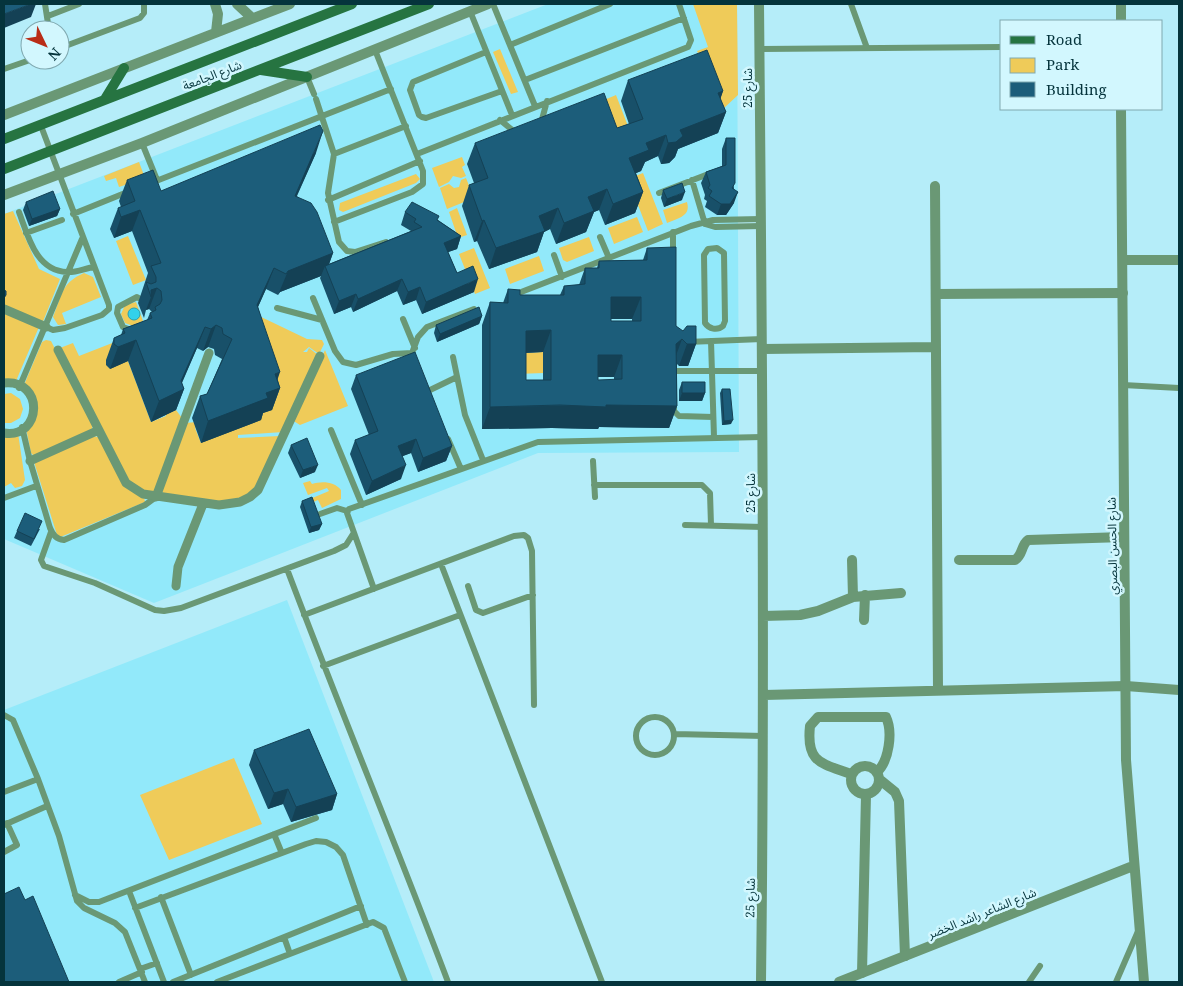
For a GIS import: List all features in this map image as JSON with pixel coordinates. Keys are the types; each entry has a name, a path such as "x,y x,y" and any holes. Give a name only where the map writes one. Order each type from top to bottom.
{"main road":[{"name":"شارع الجامعة","path":"7,136 41,126 352,4"},
{"name":"شارع الجامعة","path":"4,169 429,4"},
{"path":"105,100 124,68"},
{"path":"260,70 307,77"}],"street":[{"path":"215,4 218,14 216,32"},
{"path":"238,4 250,18"},
{"path":"4,115 216,32 250,18 270,7 290,4"},
{"path":"4,195 142,143 488,4"},
{"name":"شارع 25","path":"759,4 764,695 761,982"},
{"path":"1121,4 1121,20"},
{"name":"شارع الحسن البصري","path":"1121,110 1126,760 1133,866 1144,982"},
{"path":"935,186 938,690"},
{"path":"1123,260 1179,260"},
{"path":"936,294 1123,294"},
{"path":"4,309 46,327"},
{"path":"762,344 936,348"},
{"path":"58,350 126,483 143,494 203,504 240,502 258,490 320,356"},
{"path":"156,496 208,353"},
{"path":"4,385 20,386 31,396 34,403 32,418 22,428 16,433 4,432"},
{"path":"30,461 99,430"},
{"path":"176,586 178,568 203,504"},
{"path":"959,560 1015,560 1019,557 1024,543 1028,540 1124,537"},
{"path":"852,560 853,597"},
{"path":"763,616 809,613 853,597 901,593"},
{"path":"864,620 865,595"},
{"path":"764,695 1126,686 1179,690"},
{"path":"851,774 817,761 813,757 810,747 810,726 818,717 886,717 888,754 878,775 878,786 873,792 866,795 858,794 850,782 851,774 856,768 863,766 871,767 878,775 895,792 900,806 905,956"},
{"path":"862,973 866,795"},
{"name":"شارع الشاعر راشد الخضر","path":"843,981 1133,866"}],"lane":[{"path":"45,4 48,20"},
{"path":"48,16 79,4"},
{"path":"70,44 140,18 144,14 144,4"},
{"path":"493,4 535,106"},
{"path":"510,45 610,4"},
{"path":"328,200 500,120 688,47 691,40 679,4"},
{"path":"851,4 867,48"},
{"path":"470,11 512,115"},
{"path":"525,80 684,18"},
{"path":"759,49 1000,47"},
{"path":"334,222 419,189 424,177 406,126 375,50"},
{"path":"486,52 413,82 410,90 417,111 422,117 426,118 502,91"},
{"path":"4,69 20,63"},
{"path":"307,77 334,154 328,184 328,200 339,242 347,250 355,252 396,238"},
{"path":"73,214 391,89"},
{"path":"536,127 542,122 547,101"},
{"path":"500,120 513,133 527,130"},
{"path":"41,126 82,239 108,300 109,309"},
{"path":"334,154 406,126"},
{"path":"142,143 157,180"},
{"path":"659,192 717,171"},
{"path":"692,180 705,224"},
{"path":"19,212 26,233 43,263 67,272 94,267"},
{"path":"26,233 62,220"},
{"path":"516,294 691,226 705,224 715,227 761,222"},
{"path":"673,232 674,262"},
{"path":"600,237 609,258"},
{"path":"20,386 82,239"},
{"path":"708,248 717,248 724,253 725,321 723,326 715,329 710,328 705,323 704,254 708,248"},
{"path":"554,255 562,277"},
{"path":"117,310 120,305 137,297 144,301"},
{"path":"313,298 338,357 350,365 363,364 393,354 413,351"},
{"path":"276,308 322,320"},
{"path":"46,327 54,330 65,328 102,316 109,309"},
{"path":"109,309 117,310"},
{"path":"413,351 418,337 427,327 474,309"},
{"path":"117,310 125,329 139,326"},
{"path":"402,318 415,360"},
{"path":"714,437 712,371 715,329"},
{"path":"683,342 713,341 762,344"},
{"path":"453,357 465,415 484,460"},
{"path":"674,380 674,369 763,371"},
{"path":"428,391 457,377"},
{"path":"425,383 432,399"},
{"path":"1123,385 1179,388"},
{"path":"674,398 674,411 680,416 713,418"},
{"path":"22,428 36,486 51,532 59,539 64,540 145,505 156,496"},
{"path":"331,430 362,505"},
{"path":"446,434 461,469"},
{"path":"320,514 337,508 347,511 538,442 762,437"},
{"path":"593,461 594,497"},
{"path":"594,485 702,485 710,493 711,525"},
{"path":"4,498 36,486"},
{"path":"347,511 353,534 374,589"},
{"path":"685,525 763,528"},
{"path":"51,532 41,560 44,566 88,580 155,610 164,611 181,608 340,549 353,534"},
{"path":"304,616 519,534 528,538 531,543 534,705"},
{"path":"441,564 602,982"},
{"path":"287,569 323,666 404,863 448,982"},
{"path":"468,586 476,610 483,613 533,595"},
{"path":"323,666 460,615"},
{"path":"4,715 13,720 38,780 63,849 75,895 84,908 120,927 128,938 145,982"},
{"path":"655,717 670,724 674,734 672,745 659,755 643,751 636,736 640,725 655,717"},
{"path":"674,734 764,736"},
{"path":"4,792 38,780"},
{"path":"4,852 17,845 5,824 47,806"},
{"path":"75,895 94,903 316,818"},
{"path":"274,834 281,851"},
{"path":"135,908 281,851 316,841 326,842 336,847 346,862 367,924"},
{"path":"128,891 164,982"},
{"path":"162,897 191,975"},
{"path":"173,982 361,906"},
{"path":"216,982 373,922 384,928 405,982"},
{"path":"1116,982 1139,928"},
{"path":"284,937 290,954"},
{"path":"119,982 157,963"},
{"path":"1029,982 1040,966"}],"shaded area":[{"path":"548,4 737,4 739,452 538,453 154,603 4,539 4,214"},
{"path":"136,308 139,309 139,319 132,320 129,319 128,312 129,309"},
{"path":"287,600 434,982 4,982 4,710"}],"green space":[{"path":"693,4 737,4 738,95 723,109 697,51 708,47"},
{"path":"500,49 518,92 511,94 493,52"},
{"path":"616,95 631,134 612,142 597,103"},
{"path":"462,157 465,165 462,167 466,176 461,178 453,176 449,182 439,187 432,168"},
{"path":"139,162 145,178 119,187 116,178 106,181 104,176"},
{"path":"643,173 663,224 648,231 628,179"},
{"path":"416,174 420,179 416,183 343,212 339,210 340,203"},
{"path":"466,178 474,198 447,209 440,188 449,184 454,188 459,187 461,180"},
{"path":"687,202 686,213 680,218 667,223 663,210"},
{"path":"457,208 467,235 458,238 449,212"},
{"path":"13,211 39,269 60,279 42,324 4,307 4,214"},
{"path":"637,217 643,232 614,244 608,228"},
{"path":"128,236 146,280 133,285 116,241"},
{"path":"589,237 594,251 567,262 563,260 559,248"},
{"path":"474,248 490,288 475,294 459,254"},
{"path":"539,256 544,271 510,284 505,269"},
{"path":"84,273 93,277 101,297 62,313 66,324 58,325 53,317 63,291 71,281"},
{"path":"136,302 143,321 133,326 125,323 121,314 125,305"},
{"path":"4,311 39,327 16,381 4,381"},
{"path":"255,314 307,339 322,340 324,344 319,354 309,347 303,352 307,352 309,348 318,355 283,432 238,435 238,438 280,436 252,493 227,503 163,493 162,491 185,423 197,422 198,426 195,428 201,443"},
{"path":"46,340 51,341 93,422 92,430 34,456 31,453 26,428 35,415 24,385 42,342"},
{"path":"120,340 151,422 166,416 165,411 171,412 176,410 182,418 156,490 151,494 132,486 60,348 73,343 79,356"},
{"path":"325,350 348,406 300,425 292,420"},
{"path":"543,352 544,373 516,374 518,353"},
{"path":"11,393 20,399 23,409 20,418 11,423 4,423 4,394"},
{"path":"18,433 25,480 22,486 15,488 11,483 4,487 4,435"},
{"path":"93,436 98,437 111,459 144,497 145,502 58,538 34,462"},
{"path":"310,481 312,484 323,482 335,485 341,490 341,499 322,508 318,500 311,503 310,499 329,491 327,488 308,495 303,483"},
{"path":"234,758 262,824 169,860 140,795"}],"building":[{"path":"4,4 31,4 4,14"},
{"path":"707,50 723,91 718,93 726,112 680,130 683,136 676,142 668,143 666,135 646,143 649,150 629,158 643,192 613,204 607,189 588,197 594,211 564,223 558,208 539,216 545,231 496,248 484,220 482,221 469,185 488,178 475,143 604,93 617,128 643,119 628,80"},
{"path":"320,125 323,131 295,196 311,203 317,212 333,253 288,271 286,274 274,268 257,305 280,372 275,374 280,388 266,393 268,398 208,421 200,396 207,394 232,339 223,334 222,328 216,325 211,329 205,327 181,381 184,389 159,401 136,340 118,347 114,344 114,338 125,333 123,329 152,318 150,313 156,310 155,307 162,300 161,291 157,288 151,290 151,297 146,282 151,284 156,282 151,266 161,263 140,210 121,217 118,208 135,201 127,180 153,170 161,191"},
{"path":"726,138 735,138 735,183 732,188 738,192 730,204 721,204 709,196 712,191 708,188 710,185 706,172 726,165"},
{"path":"682,183 685,192 667,199 663,190"},
{"path":"53,191 60,209 32,219 26,202"},
{"path":"412,202 439,216 437,220 461,236 444,243 457,273 473,266 478,279 426,302 420,287 408,292 402,279 358,299 356,294 339,301 325,266 422,227 414,222 416,219 405,212"},
{"path":"676,247 676,326 683,331 687,326 696,326 696,344 687,344 682,339 676,344 677,406 606,405 606,407 560,405 490,407 490,302 508,303 508,289 520,290 520,295 564,295 564,286 585,284 585,268 599,268 599,261 647,260 647,248","holes":["611,297 641,297 641,321 611,321","551,330 551,380 526,380 526,331","598,355 622,355 622,379 598,380"]},
{"path":"479,307 482,316 440,334 436,325"},
{"path":"415,352 452,446 423,458 416,439 398,446 406,465 372,481 355,440 378,431 356,375"},
{"path":"682,382 705,382 705,393 682,393"},
{"path":"722,389 730,389 733,420 724,421"},
{"path":"307,438 318,465 303,470 291,445"},
{"path":"312,497 322,524 311,527 302,501"},
{"path":"25,513 42,521 34,539 17,531"},
{"path":"309,729 337,794 296,807 288,789 274,793 254,750"},
{"path":"19,887 25,900 33,896 69,982 4,982 4,894"}]}
